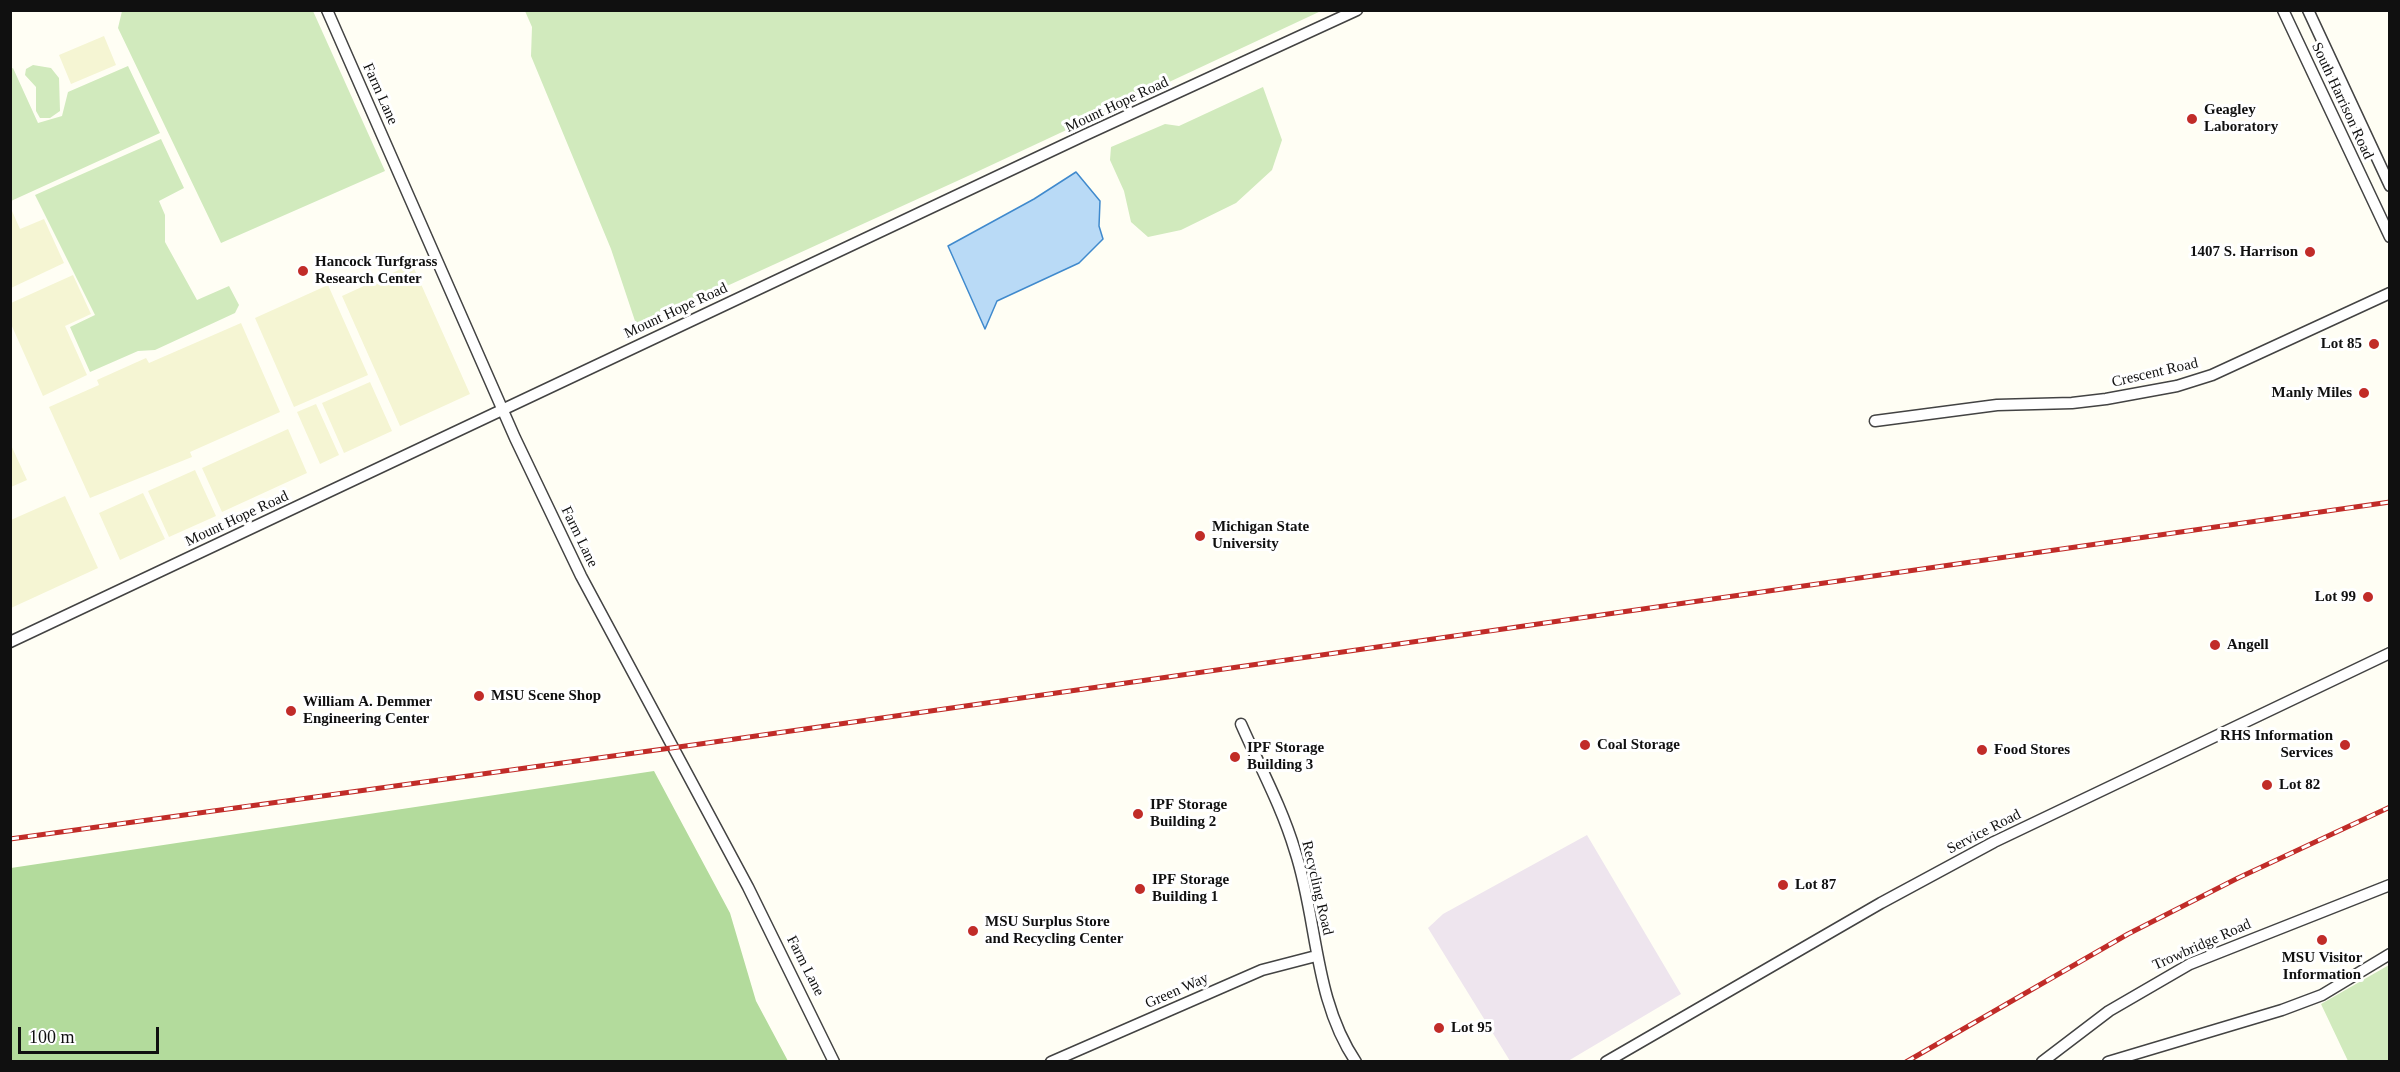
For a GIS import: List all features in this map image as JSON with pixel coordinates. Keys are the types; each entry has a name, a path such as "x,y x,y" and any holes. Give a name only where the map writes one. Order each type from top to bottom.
{"street":[{"name":"Farm Lane","path":"327,10 503,410 581,576 748,887 834,1062"},
{"name":"Mount Hope Road","path":"10,642 1357,10"},
{"name":"South Harrison Road","path":"2283,10 2390,237"},
{"name":"South Harrison Road","path":"2308,10 2390,186"},
{"name":"Crescent Road","path":"1875,421 1996,405 2072,403 2110,399 2177,386 2212,375 2390,293"},
{"name":"Service Road","path":"1605,1062 1881,903 1994,842 2390,653"},
{"name":"Recycling Road","path":"1241,724 1296,851 1316,956 1332,1012 1356,1062"},
{"name":"Trowbridge Road","path":"2042,1062 2109,1011 2190,964 2390,885"},
{"path":"2108,1062 2282,1010 2322,995 2390,954"},
{"name":"Green Way","path":"1051,1062 1262,970 1316,956"}],"shaded area":[{"path":"1587,835 1681,994 1568,1061 1510,1061 1428,928 1443,914"}],"green space":[{"path":"122,11 313,11 385,171 221,243 118,28"},
{"path":"525,11 1321,11 968,176 648,322 645,320 636,324 611,249 531,56 532,27"},
{"path":"104,36 116,65 71,84 59,55"},
{"path":"33,65 51,68 59,78 60,111 50,118 40,118 36,111 36,87 25,75 26,69"},
{"path":"128,66 160,133 11,201 11,69 13,68 38,123 62,116 68,92"},
{"path":"1263,87 1282,140 1272,170 1236,203 1181,230 1148,237 1131,222 1124,191 1110,160 1111,147 1165,124 1179,126"},
{"path":"161,139 184,188 159,201 165,215 165,242 197,300 229,286 239,305 235,313 155,350 138,351 90,372 70,327 95,315 35,195"},
{"path":"12,211 20,229 44,219 64,263 11,288"},
{"path":"412,264 470,394 400,426 342,296"},
{"path":"73,275 91,314 65,326 87,375 43,396 11,324 11,303"},
{"path":"328,285 368,375 294,407 255,318"},
{"path":"241,323 280,412 190,452 192,457 90,498 49,407 99,385 97,380 146,358 149,363"},
{"path":"370,382 392,431 344,453 322,403"},
{"path":"316,404 339,455 320,464 297,412"},
{"path":"288,429 307,473 222,512 202,468"},
{"path":"11,445 27,480 10,487"},
{"path":"195,470 216,516 169,537 148,491"},
{"path":"143,493 165,539 120,560 99,513"},
{"path":"65,496 98,568 11,608 11,520"},
{"path":"654,771 730,913 756,1001 788,1061 11,1061 11,868"},
{"path":"2389,965 2389,1061 2348,1061 2321,1004"}],"water":[{"path":"1076,172 1100,201 1099,226 1103,239 1079,263 997,301 985,329 948,246 1034,199"}],"railway":[{"path":"10,839 700,744 2390,502"},
{"path":"1906,1062 2128,934 2238,878 2390,807"}],"place":[{"name":"Geagley Laboratory","path":"2192,119"},
{"name":"1407 S. Harrison","path":"2310,252"},
{"name":"Hancock Turfgrass Research Center","path":"303,271"},
{"name":"Lot 85","path":"2374,344"},
{"name":"Manly Miles","path":"2364,393"},
{"name":"Michigan State University","path":"1200,536"},
{"name":"Lot 99","path":"2368,597"},
{"name":"Angell","path":"2215,645"},
{"name":"MSU Scene Shop","path":"479,696"},
{"name":"William A. Demmer Engineering Center","path":"291,711"},
{"name":"Coal Storage","path":"1585,745"},
{"name":"RHS Information Services","path":"2345,745"},
{"name":"Food Stores","path":"1982,750"},
{"name":"IPF Storage Building 3","path":"1235,757"},
{"name":"Lot 82","path":"2267,785"},
{"name":"IPF Storage Building 2","path":"1138,814"},
{"name":"Lot 87","path":"1783,885"},
{"name":"IPF Storage Building 1","path":"1140,889"},
{"name":"MSU Surplus Store and Recycling Center","path":"973,931"},
{"name":"MSU Visitor Information","path":"2322,940"},
{"name":"Lot 95","path":"1439,1028"}]}
